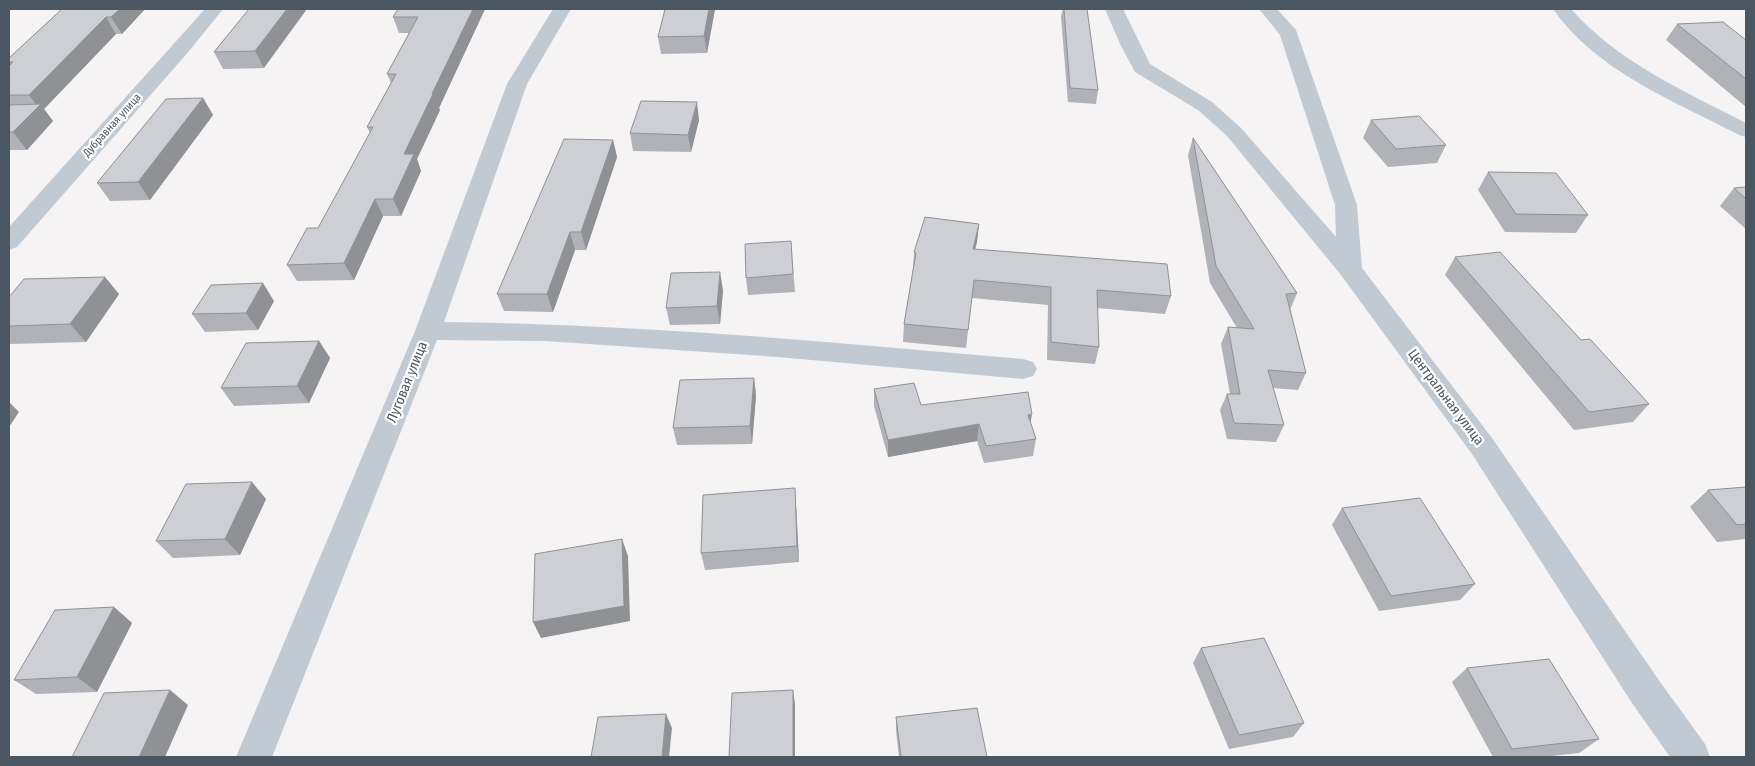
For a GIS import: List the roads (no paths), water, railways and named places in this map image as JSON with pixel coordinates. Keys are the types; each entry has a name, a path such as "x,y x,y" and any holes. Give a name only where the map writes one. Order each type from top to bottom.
{"street":[{"name":"Дубравная улица","path":"9,242 214,9"},
{"name":"Луговая улица","path":"254,757 428,330 517,84 562,9"},
{"name":"Центральная улица","path":"1114,9 1142,68 1205,106 1234,132 1350,269 1482,446 1645,691 1692,757"},
{"path":"1268,9 1289,34 1346,205 1350,269"},
{"path":"1562,9 1591,40 1621,64 1746,131"},
{"path":"428,330 545,332 778,347 1023,369"}]}
